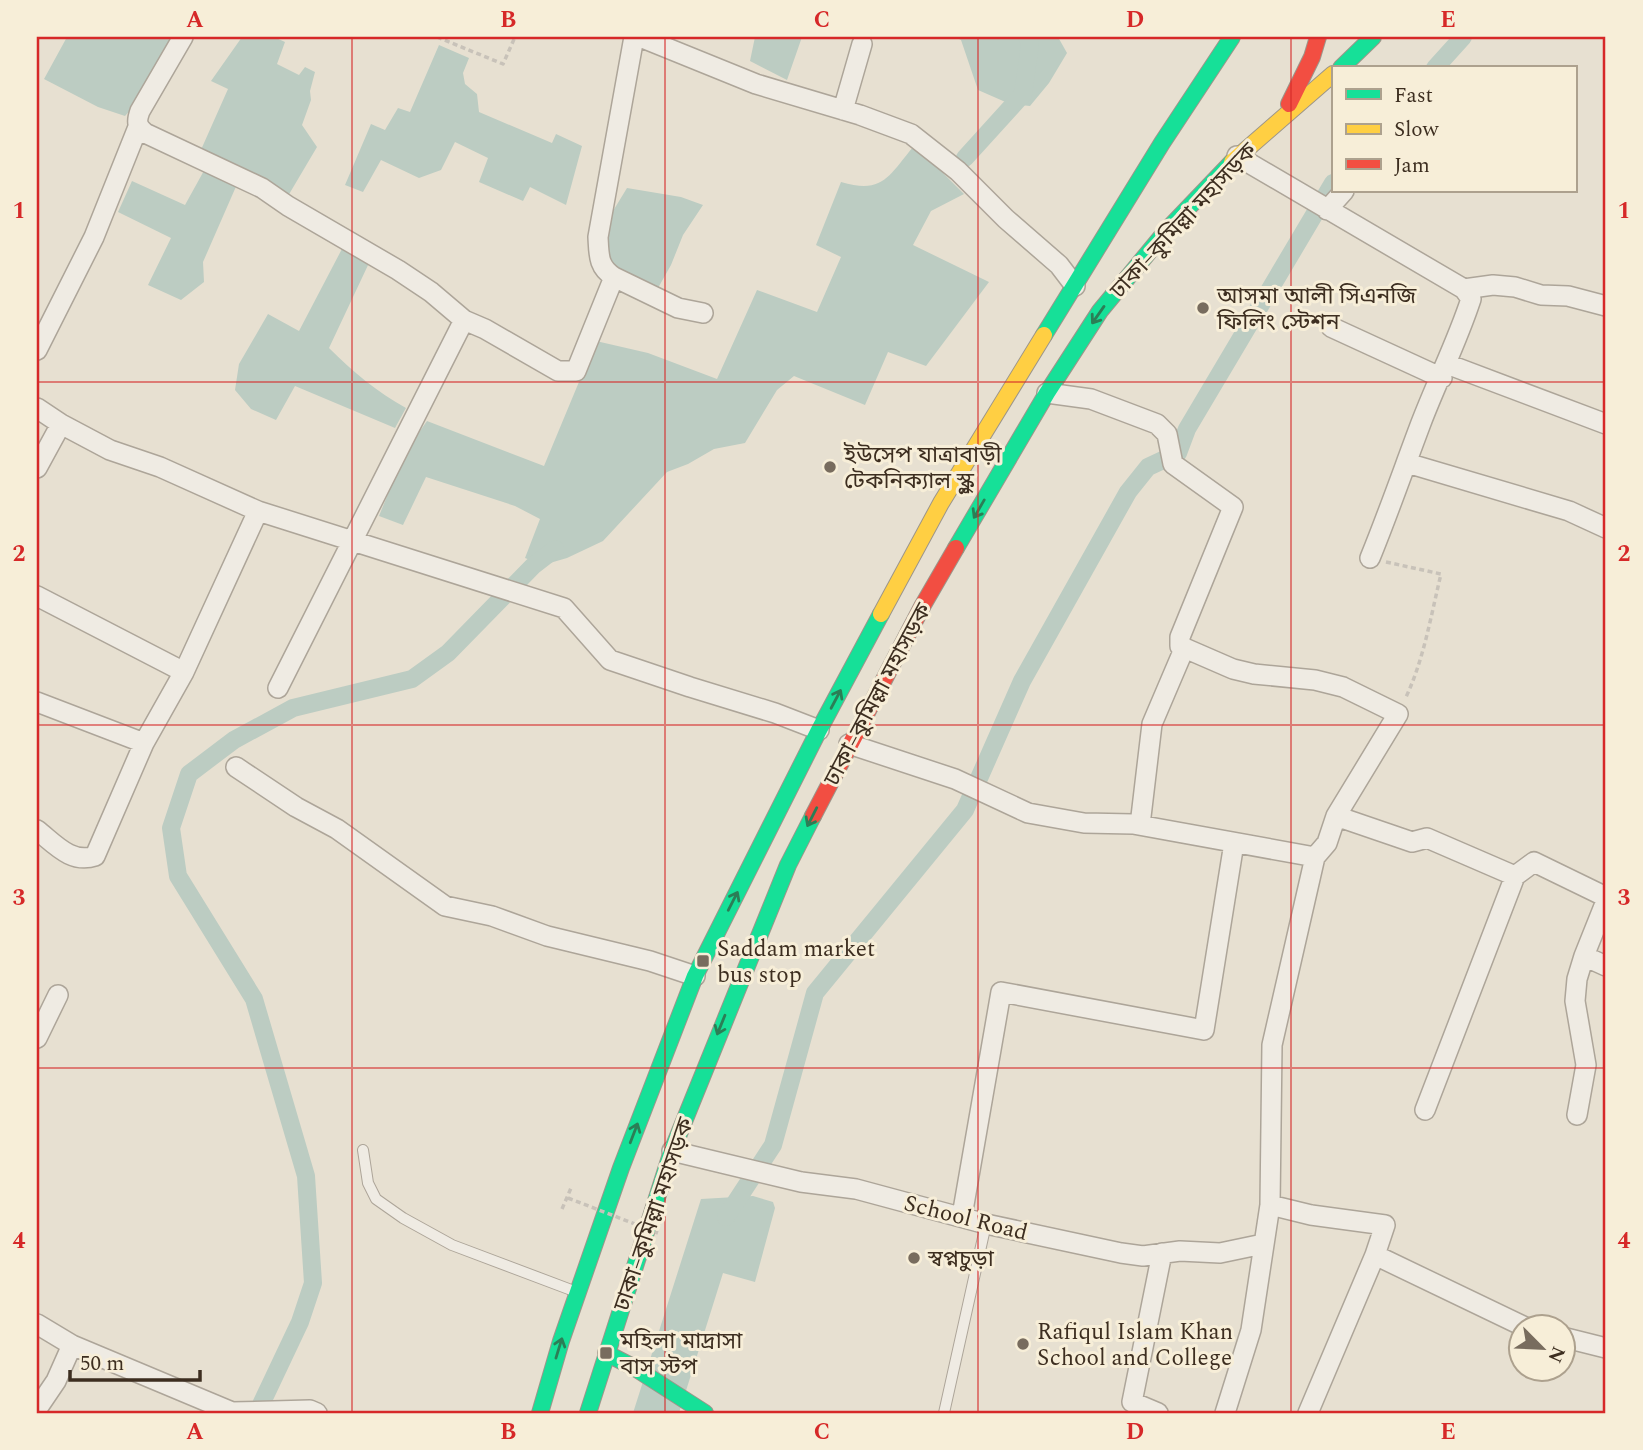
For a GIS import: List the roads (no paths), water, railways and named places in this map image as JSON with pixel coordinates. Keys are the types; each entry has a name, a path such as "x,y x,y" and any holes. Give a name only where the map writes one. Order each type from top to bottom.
{"main road":[{"name":"ঢাকা–কুমিল্লা মহাসড়ক","path":"540,1413 621,1168 695,976 819,730 941,503 1162,143 1232,37"},
{"path":"1280,119 1312,57 1318,37"},
{"path":"1342,66 1373,37"},
{"name":"ঢাকা–কুমিল্লা মহাসড়ক","path":"588,1413 672,1151 788,865 923,605 1047,393 1100,311 1167,230 1237,156 1332,75"},
{"path":"606,1353 635,1368 702,1411"}],"street":[{"path":"183,37 140,111 136,121 138,127 145,133 262,188 398,270 431,292 464,320 485,329 558,371 576,371 614,277"},
{"path":"634,37 598,237 599,259 605,271 614,277 678,308 703,313"},
{"path":"640,37 756,84 911,134 937,152 1006,219 1059,265 1075,286"},
{"path":"843,110 862,44"},
{"path":"37,350 94,237 138,127"},
{"path":"1237,156 1464,289 1471,299 1370,558"},
{"path":"1327,210 1343,192"},
{"path":"1464,289 1493,285 1515,287 1541,295 1568,296 1606,306"},
{"path":"278,688 464,320"},
{"path":"1331,327 1444,371 1606,424"},
{"path":"1047,393 1091,399 1157,424 1167,434 1170,455 1233,508 1180,637 1180,646 1233,669 1254,674 1315,680 1343,687 1398,714 1336,816 1327,843 1315,857 1272,1045 1270,1205 1251,1330 1224,1413"},
{"path":"37,408 110,450 160,467 258,511 564,608 610,660 775,713 819,730"},
{"path":"37,468 61,424"},
{"path":"1407,463 1569,511 1606,528"},
{"path":"37,830 76,858 84,860 95,856 144,743 184,672 258,511"},
{"path":"37,596 184,672"},
{"path":"1140,825 1152,724 1184,649"},
{"path":"37,702 144,743"},
{"path":"849,744 955,779 1028,813 1084,823 1140,825 1315,857"},
{"path":"236,767 296,807 337,829 445,906 492,916 547,936 650,961 695,976"},
{"path":"1336,816 1412,842 1427,838 1515,876"},
{"path":"962,1216 1001,992 1204,1030 1234,843"},
{"path":"1425,1110 1515,876 1534,862 1606,899 1577,979 1575,1001 1586,1065 1577,1115"},
{"path":"1584,956 1606,966"},
{"path":"37,1038 58,995"},
{"name":"School Road","path":"672,1151 801,1182 856,1189 986,1224 1121,1253 1143,1256 1180,1251 1220,1253 1263,1244"},
{"path":"1270,1205 1385,1225 1375,1255 1308,1413"},
{"path":"1158,1413 1132,1402 1161,1253"},
{"path":"1375,1255 1506,1318"},
{"path":"37,1324 72,1345 232,1412 310,1410 317,1413"},
{"path":"1576,1341 1606,1349"},
{"path":"37,1409 56,1381 72,1345"}],"lane":[{"path":"363,1150 368,1183 376,1199 402,1218 452,1245 578,1293"},
{"path":"944,1413 986,1224"}],"waterway":[{"path":"965,158 1023,94 1030,44 1027,37"},
{"path":"1437,66 1463,37"},
{"path":"726,1217 773,1145 815,993 965,810 1022,681 1128,492 1148,467 1178,453 1187,429 1332,185"},
{"path":"257,1413 300,1322 313,1283 306,1176 254,999 178,876 171,828 189,774 234,740 293,708 412,679 448,653 533,566 555,549"}],"place":[{"name":"আসমা আলী সিএনজি ফিলিং স্টেশন","path":"1203,308"},
{"name":"ইউসেপ যাত্রাবাড়ী টেকনিক্যাল স্কুল","path":"830,467"},
{"name":"Saddam market bus stop","path":"703,961"},
{"name":"স্বপ্নচুড়া","path":"914,1258"},
{"name":"Rafiqul Islam Khan School and College","path":"1023,1344"},
{"name":"মহিলা মাদ্রাসা বাস স্টপ","path":"606,1353"}]}
